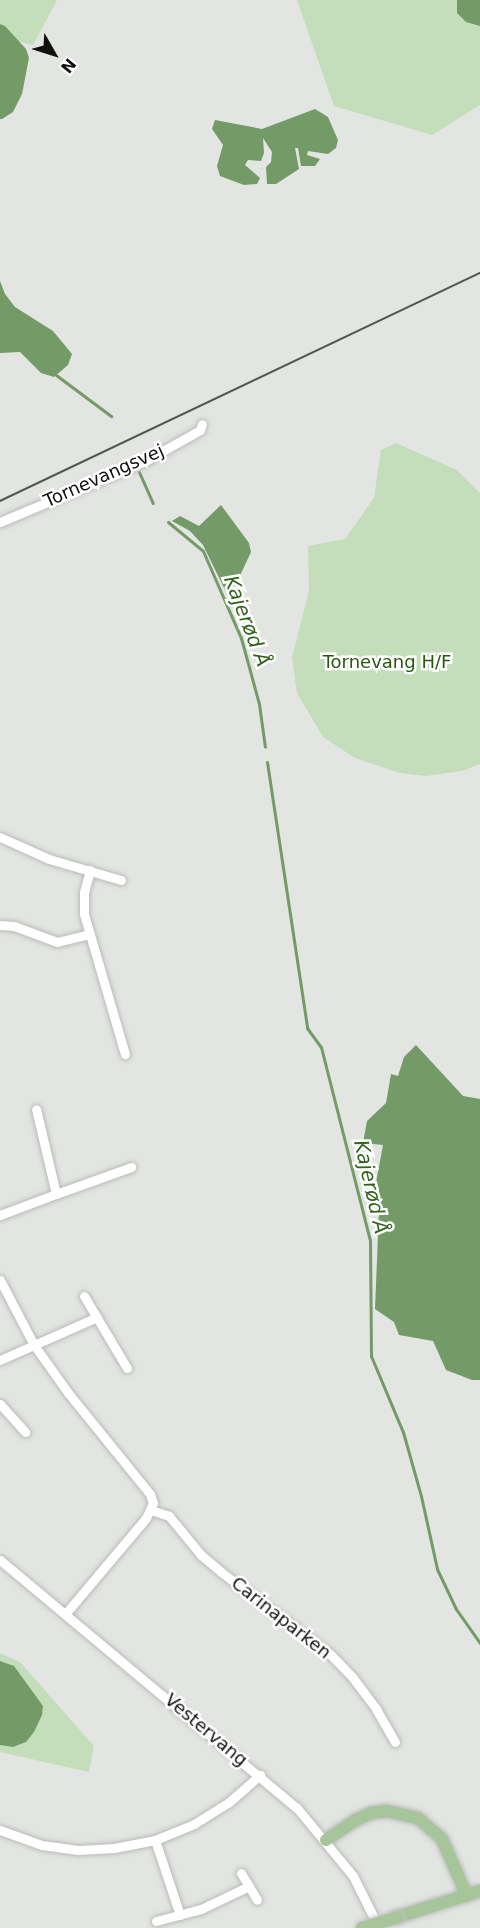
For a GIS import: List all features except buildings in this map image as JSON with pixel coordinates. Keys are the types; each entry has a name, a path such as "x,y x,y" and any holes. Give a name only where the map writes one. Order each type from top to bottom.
{"main road":[{"path":"326,1840 371,1813 403,1813 418,1818 442,1839 467,1896"},
{"path":"362,1928 480,1891"}],"street":[{"name":"Tornevangsvej","path":"0,522 145,461 200,430 202,424"},
{"path":"0,837 49,859 121,880"},
{"path":"90,870 83,903 89,934 125,1054"},
{"path":"0,925 14,926 57,942 89,934"},
{"path":"36,1109 56,1194"},
{"path":"0,1215 131,1167"},
{"path":"0,1280 34,1345 69,1394 150,1494 153,1503 151,1510 66,1613"},
{"path":"84,1296 126,1368"},
{"path":"0,1360 97,1317"},
{"path":"0,1404 25,1432"},
{"name":"Carinaparken","path":"151,1510 169,1516 201,1554 221,1572 330,1654 370,1701 395,1742"},
{"name":"Vestervang","path":"0,1560 297,1808 326,1840 353,1876 380,1928"},
{"path":"0,1830 42,1845 78,1850 114,1848 155,1840 194,1824 228,1803 260,1775"},
{"path":"155,1840 180,1915"},
{"path":"241,1873 257,1900"},
{"path":"156,1921 201,1910 249,1886"}],"green space":[{"path":"0,0 57,0 33,45 0,37"},
{"path":"297,0 480,0 480,105 432,135 334,106"},
{"name":"Tornevang H/F","path":"396,443 457,470 480,493 480,764 462,771 426,776 400,773 355,758 323,737 297,693 292,657 309,591 308,546 345,539 374,498 381,450"},
{"path":"0,1653 20,1662 94,1746 89,1772 0,1752"}],"shaded area":[{"path":"457,0 480,0 480,26 466,22 457,13"},
{"path":"0,24 5,26 26,49 29,58 22,94 13,112 2,119 0,119"},
{"path":"315,109 328,117 338,140 336,148 328,154 308,151 307,155 320,159 315,166 301,166 298,148 295,148 299,169 276,184 267,184 266,167 271,162 272,152 263,138 264,153 261,161 248,160 245,165 260,178 257,184 244,185 220,176 217,166 223,145 212,129 215,120 262,129"},
{"path":"0,281 5,294 15,307 53,331 72,354 68,365 54,377 41,373 20,352 0,353"},
{"path":"221,505 249,543 251,552 237,582 227,594 203,545 190,531 172,521 180,516 199,526"},
{"path":"416,1045 463,1096 480,1099 480,1380 472,1380 446,1370 433,1341 399,1335 394,1322 375,1309 379,1211 374,1193 383,1145 363,1143 367,1121 386,1103 391,1074 398,1076 404,1057"},
{"path":"0,1661 14,1666 43,1706 42,1715 34,1732 26,1742 13,1747 0,1745"}],"waterway":[{"name":"Kajerød Å","path":"56,375 111,416"},
{"name":"Kajerød Å","path":"139,472 153,503"},
{"name":"Kajerød Å","path":"168,522 203,551 241,638 259,704 265,747"},
{"name":"Kajerød Å","path":"267,762 307,1028 321,1047 370,1240 371,1356 403,1432 421,1496 437,1569 456,1609 480,1643"}],"tram line":[{"path":"0,501 480,273"}]}
